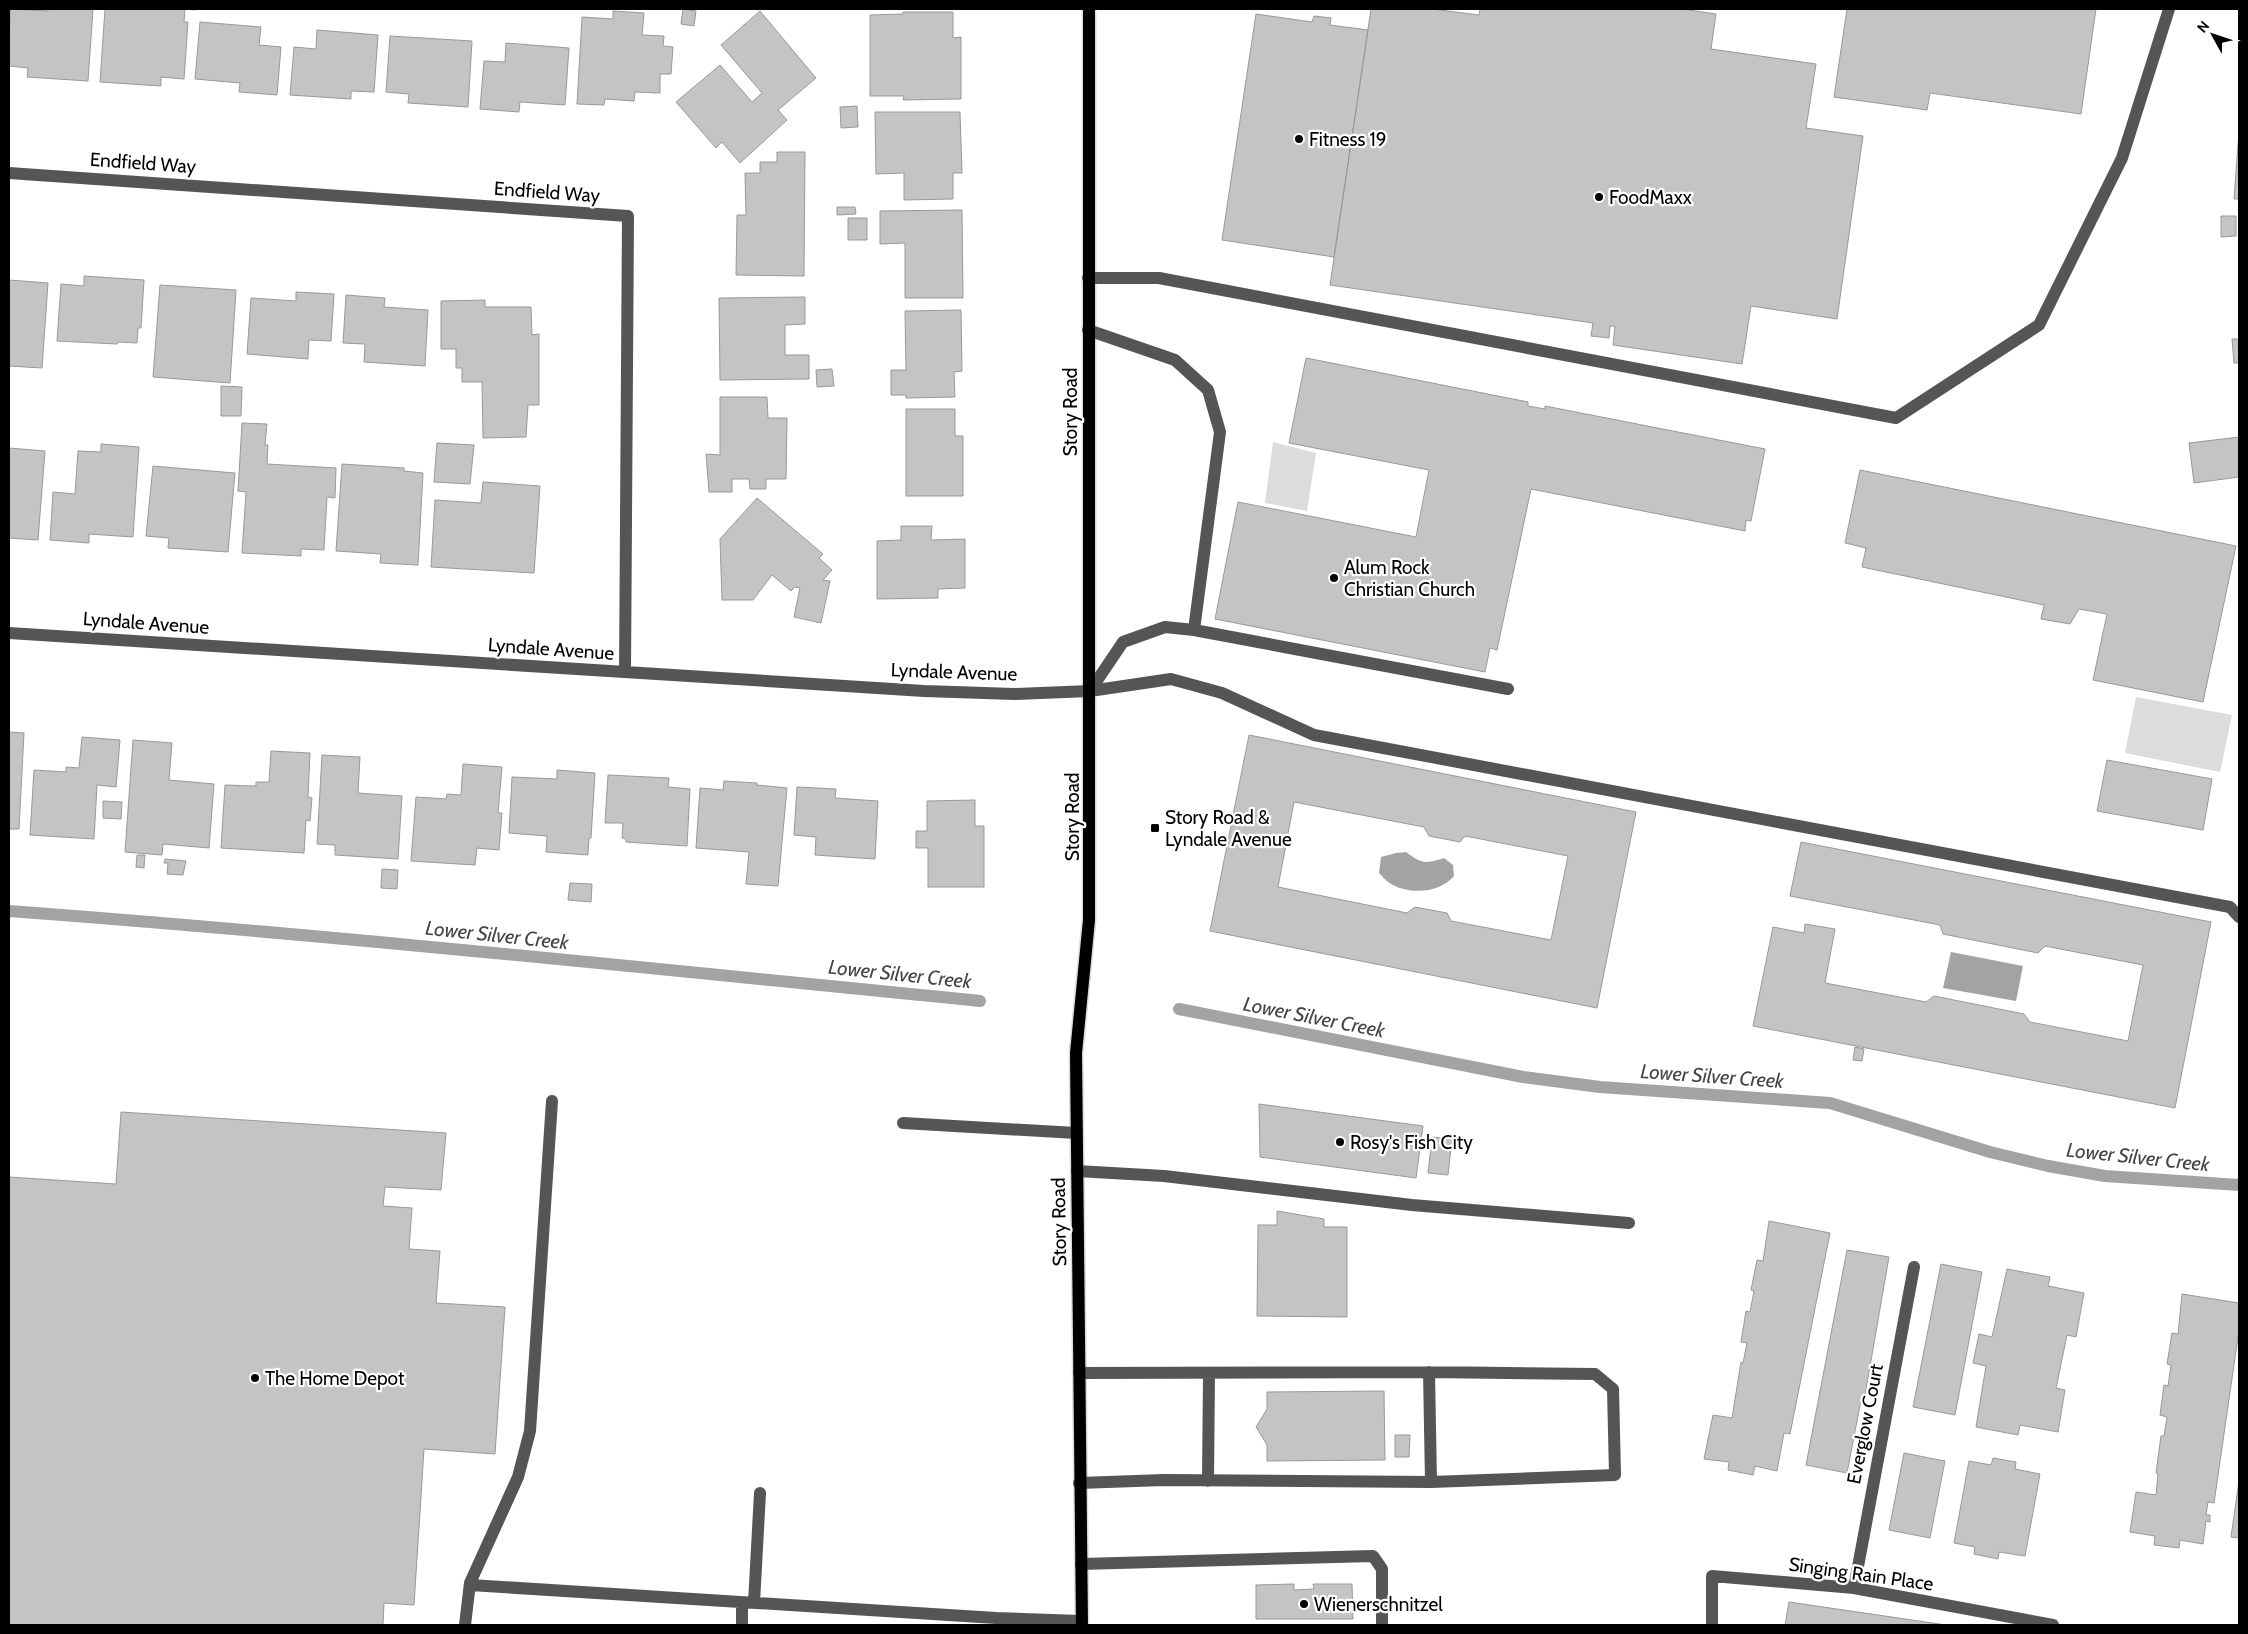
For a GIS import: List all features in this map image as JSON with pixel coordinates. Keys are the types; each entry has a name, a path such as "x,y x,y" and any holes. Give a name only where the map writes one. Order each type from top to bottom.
{"main road":[{"name":"Story Road","path":"1082,1623 1076,1053 1089,925 1089,9"}],"street":[{"path":"1088,278 1159,278 1896,418 2039,325 2122,158 2169,9"},
{"name":"Endfield Way","path":"9,173 628,216 625,672"},
{"path":"1088,330 1174,360 1208,390 1220,432 1194,630"},
{"path":"1090,691 1123,642 1165,627 1194,630 1508,689"},
{"name":"Lyndale Avenue","path":"9,633 924,691 1014,694 1090,691 1171,679 1222,693 1314,735 2230,907 2239,917"},
{"path":"465,1625 470,1585 518,1477 530,1431 552,1101"},
{"path":"903,1123 1076,1133"},
{"path":"1077,1171 1164,1176 1412,1205 1628,1223"},
{"name":"Everglow Court","path":"1854,1588 1914,1267"},
{"path":"1079,1373 1429,1372 1595,1374 1613,1389 1615,1452 1615,1475 1431,1482 1208,1481 1080,1483"},
{"path":"1429,1372 1431,1482"},
{"path":"1208,1481 1209,1373"},
{"path":"742,1625 748,1603 760,1493"},
{"path":"1081,1564 1373,1556 1382,1569 1382,1625"},
{"name":"Singing Rain Place","path":"1712,1625 1712,1576 1854,1588 2053,1625"},
{"path":"470,1585 1082,1623"}],"shaded area":[{"path":"1273,442 1316,453 1307,511 1265,503"},
{"path":"2136,697 2232,715 2220,772 2125,753"},
{"path":"1406,852 1424,862 1444,858 1453,865 1454,876 1448,882 1433,889 1407,890 1391,884 1379,873 1381,857"},
{"path":"1951,952 2023,966 2016,1001 1943,988"}],"building":[{"path":"10,9 48,11 48,9 93,9 88,81 27,77 28,68 9,66"},
{"path":"105,9 185,9 184,22 188,22 184,79 161,77 161,86 100,82"},
{"path":"683,9 696,11 694,26 681,24"},
{"name":"FoodMaxx","path":"1371,9 1432,9 1479,15 1480,9 1682,9 1716,14 1711,49 1816,64 1806,128 1863,136 1837,319 1751,306 1742,364 1613,345 1615,326 1610,326 1609,338 1591,336 1593,323 1330,285"},
{"path":"1847,9 2096,9 2081,114 1930,93 1927,110 1834,97"},
{"path":"613,11 644,13 642,35 664,36 663,46 673,47 671,74 660,74 660,93 635,92 634,101 605,99 604,105 577,104 582,17 613,19"},
{"path":"760,11 816,78 778,110 787,120 740,163 722,142 716,148 676,102 720,65 752,102 762,93 721,45"},
{"path":"903,12 953,12 953,38 961,37 961,99 903,100 904,96 870,96 870,15 903,14"},
{"path":"1256,14 1312,22 1314,16 1331,18 1330,25 1368,30 1334,257 1222,240"},
{"path":"200,22 261,27 259,45 281,47 277,95 239,92 240,83 195,79"},
{"path":"317,30 378,35 374,92 351,91 351,99 290,95 294,47 316,49"},
{"path":"390,36 472,41 468,107 408,103 409,94 386,92"},
{"path":"506,43 569,48 565,105 520,102 519,112 480,109 484,61 505,62"},
{"path":"857,106 858,127 841,128 840,107"},
{"path":"875,112 960,112 962,173 953,173 953,199 904,200 904,173 876,174"},
{"path":"2239,131 2239,199 2234,199"},
{"path":"777,152 805,152 804,276 736,275 737,215 746,215 745,173 760,173 760,162 777,162"},
{"path":"837,207 855,207 856,214 837,215"},
{"path":"962,210 963,298 905,298 905,243 880,244 880,211"},
{"path":"2221,216 2236,216 2236,236 2221,237"},
{"path":"848,218 867,218 867,240 848,240"},
{"path":"84,276 144,280 141,328 138,328 137,343 57,341 61,284 84,286"},
{"path":"9,280 48,283 42,368 9,366"},
{"path":"160,285 236,290 230,383 153,377"},
{"path":"296,292 334,294 331,341 309,340 308,359 247,354 251,298 296,301"},
{"path":"346,295 385,298 384,307 428,310 425,366 364,362 365,344 343,343"},
{"path":"805,297 805,324 785,325 785,355 809,355 809,379 720,380 719,298"},
{"path":"485,300 485,307 531,307 532,335 539,334 539,405 528,405 526,437 483,438 482,382 462,382 462,368 456,368 456,349 441,349 441,301"},
{"path":"961,310 962,371 954,372 955,397 906,398 906,395 891,395 891,370 906,370 905,311"},
{"path":"2232,339 2239,339 2239,363 2234,363"},
{"path":"1306,358 1528,402 1528,406 1545,409 1545,406 1765,449 1751,521 1746,520 1745,531 1531,489 1497,650 1490,648 1485,672 1215,619 1238,502 1416,537 1429,470 1289,443"},
{"path":"832,369 834,386 817,387 816,370"},
{"path":"221,386 242,387 241,416 221,416"},
{"path":"720,397 767,397 768,418 787,418 786,479 766,479 766,489 750,489 749,479 732,479 732,492 709,492 706,454 720,455"},
{"path":"906,409 955,409 955,436 963,436 963,496 906,496"},
{"path":"242,423 267,424 265,445 268,445 267,464 336,468 335,498 327,497 324,550 301,549 301,556 242,553 246,492 238,491"},
{"path":"2239,437 2239,477 2194,483 2189,443"},
{"path":"437,443 474,445 470,484 434,482"},
{"path":"101,444 139,447 133,537 89,534 89,543 50,540 53,492 75,494 78,451 101,452"},
{"path":"9,448 45,451 38,540 9,538"},
{"path":"342,464 404,468 404,471 423,473 418,565 380,563 381,554 336,551"},
{"path":"153,466 235,473 228,552 168,548 169,538 146,536"},
{"path":"1860,470 2236,546 2203,702 2093,680 2107,614 2079,609 2070,624 2041,619 2044,605 1862,567 1866,548 1845,543"},
{"path":"483,482 540,486 534,573 431,567 435,500 481,503"},
{"path":"757,498 823,554 819,558 832,570 823,580 830,581 821,623 794,617 800,588 795,587 791,591 772,575 753,600 722,600 720,539"},
{"path":"901,526 932,526 931,540 965,539 965,588 938,589 938,598 877,599 877,541 901,540"},
{"path":"9,732 24,733 19,829 9,829"},
{"path":"1249,735 1636,812 1597,1008 1210,931","holes":["1294,802 1424,827 1429,836 1460,842 1465,836 1568,856 1551,940 1451,921 1447,913 1415,907 1407,913 1278,887"]},
{"path":"82,737 120,740 116,787 97,785 94,839 30,835 34,770 66,772 66,767 79,768"},
{"path":"133,740 172,743 169,780 214,784 209,848 163,844 162,855 125,852"},
{"path":"271,751 310,753 308,797 312,798 310,821 306,820 304,853 221,848 225,785 256,786 256,782 269,782"},
{"path":"322,755 360,757 358,793 402,796 398,859 335,855 335,845 317,844"},
{"path":"2107,760 2212,779 2203,830 2097,811"},
{"path":"463,764 502,767 498,813 502,813 499,850 477,848 475,865 411,861 416,797 446,799 447,794 461,795"},
{"path":"557,770 595,773 591,838 589,838 588,855 546,852 547,836 509,833 512,777 557,779"},
{"path":"608,775 669,778 668,787 690,789 687,846 626,842 626,839 622,838 623,823 605,823"},
{"path":"724,781 757,783 757,785 787,788 778,886 746,884 749,852 696,848 700,788 723,790"},
{"path":"797,787 836,789 835,798 878,801 875,859 815,855 816,837 794,835"},
{"path":"975,800 975,826 984,826 984,887 928,887 928,848 916,848 916,831 927,831 927,801"},
{"path":"103,801 122,802 121,819 103,818"},
{"path":"1801,842 2211,922 2175,1108 1753,1026 1773,927 1804,933 1805,924 1835,929 1825,983 1926,1002 1934,996 2024,1014 2030,1022 2128,1041 2143,965 2045,946 2038,953 1943,934 1940,925 1790,896"},
{"path":"137,855 145,855 144,868 136,867"},
{"path":"165,859 186,861 183,875 167,874 168,863 164,863"},
{"path":"382,869 398,870 397,889 381,888"},
{"path":"570,883 592,884 591,902 568,900"},
{"path":"1855,1047 1864,1049 1862,1061 1853,1060"},
{"name":"Rosy's Fish City","path":"1259,1104 1423,1126 1416,1178 1260,1157"},
{"name":"The Home Depot","path":"121,1112 446,1133 441,1190 385,1187 383,1206 412,1208 409,1249 440,1251 436,1303 505,1307 495,1454 424,1449 414,1605 384,1603 383,1625 9,1625 9,1177 116,1184"},
{"path":"1432,1137 1452,1139 1448,1175 1428,1173"},
{"path":"1277,1211 1324,1219 1324,1227 1347,1227 1347,1317 1257,1316 1258,1225 1277,1225"},
{"path":"1769,1221 1830,1233 1790,1434 1784,1433 1777,1471 1755,1466 1753,1475 1728,1470 1729,1462 1704,1459 1713,1415 1732,1418 1741,1362 1743,1363 1747,1343 1741,1342 1746,1311 1750,1312 1754,1291 1751,1290 1757,1260 1763,1261"},
{"path":"1847,1250 1889,1257 1864,1401 1861,1400 1847,1473 1806,1465"},
{"path":"1941,1264 1982,1272 1955,1415 1913,1407"},
{"path":"2007,1269 2050,1277 2048,1286 2084,1293 2076,1337 2067,1335 2056,1388 2065,1390 2058,1432 2020,1425 2018,1435 1976,1427 1986,1366 1973,1363 1979,1334 1992,1337"},
{"path":"2182,1294 2239,1303 2239,1330 2214,1503 2208,1502 2206,1515 2210,1515 2210,1522 2206,1521 2203,1544 2180,1540 2179,1548 2154,1545 2155,1536 2130,1532 2136,1492 2156,1495 2158,1474 2156,1473 2161,1436 2164,1436 2167,1417 2160,1415 2164,1385 2168,1386 2171,1365 2167,1364 2172,1333 2178,1334"},
{"path":"1384,1391 1385,1460 1267,1461 1267,1445 1256,1427 1267,1409 1267,1392"},
{"path":"1395,1435 1410,1435 1409,1457 1395,1457"},
{"path":"1904,1453 1945,1461 1930,1538 1889,1530"},
{"path":"1993,1458 2016,1462 2015,1469 2040,1474 2025,1556 1999,1552 1998,1559 1974,1554 1975,1547 1954,1543 1969,1461 1991,1465"},
{"path":"2239,1481 2239,1538 2231,1537"},
{"name":"Wienerschnitzel","path":"1294,1584 1294,1590 1314,1589 1313,1584 1352,1584 1353,1619 1256,1619 1256,1585"},
{"path":"1789,1602 1946,1625 1785,1625"}],"waterway":[{"name":"Lower Silver Creek","path":"9,911 373,942 980,1001"},
{"name":"Lower Silver Creek","path":"1179,1009 1523,1077 1600,1087 1830,1103 1990,1152 2048,1166 2105,1176 2239,1185"}],"place":[{"name":"Fitness 19","path":"1299,139"},
{"name":"FoodMaxx","path":"1599,197"},
{"name":"Alum Rock Christian Church","path":"1334,578"},
{"name":"Story Road & Lyndale Avenue","path":"1155,828"},
{"name":"Rosy's Fish City","path":"1340,1142"},
{"name":"The Home Depot","path":"255,1378"},
{"name":"Wienerschnitzel","path":"1304,1604"}]}
